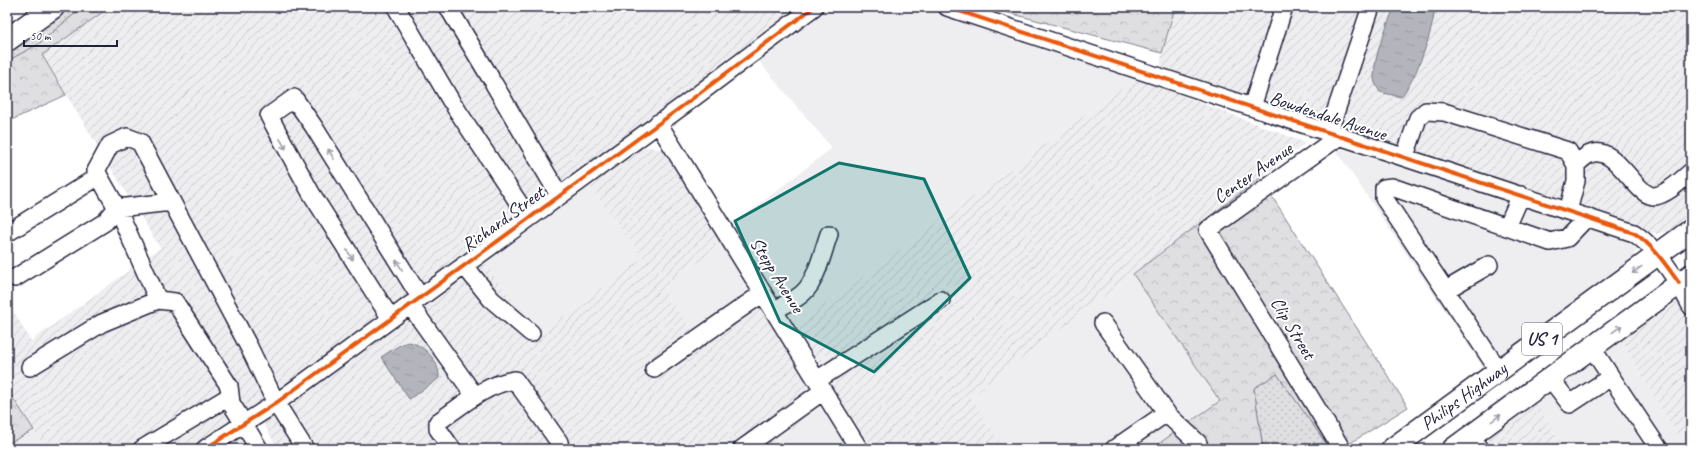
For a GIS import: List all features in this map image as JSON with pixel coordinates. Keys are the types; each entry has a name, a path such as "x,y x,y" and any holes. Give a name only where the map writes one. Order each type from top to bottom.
{"highway":[{"path":"7,40 54,7"}],"main road":[{"name":"Philips Highway","path":"1392,449 1691,230"},
{"name":"Philips Highway","path":"1453,449 1475,442 1550,378 1685,279"}],"street":[{"path":"396,7 453,104 528,218"},
{"path":"448,7 559,195"},
{"name":"Richard Street","path":"205,449 276,403 559,195 690,101 814,7"},
{"name":"Bowdendale Avenue","path":"947,7 1405,156 1634,233 1643,239 1657,254 1685,279 1691,306"},
{"path":"1252,106 1284,7"},
{"path":"1335,133 1372,7"},
{"path":"391,319 311,193 268,116 294,98 314,127 415,301 475,396"},
{"path":"1405,156 1418,118 1426,111 1444,112 1568,151 1576,165 1576,181 1568,210"},
{"name":"Stepp Avenue","path":"658,123 859,449"},
{"name":"Center Avenue","path":"1208,230 1335,133"},
{"path":"158,300 117,208 96,171 110,145 127,137 140,142 249,347 276,403 305,449"},
{"path":"1576,165 1589,154 1599,153 1613,158 1645,194 1654,196 1664,192 1691,172"},
{"path":"7,233 99,176"},
{"path":"1499,371 1384,198 1384,188 1392,187 1550,242 1567,238 1587,217"},
{"path":"1507,227 1521,195"},
{"path":"15,278 105,222 117,208 172,202"},
{"name":"Clip Street","path":"1208,230 1341,448"},
{"path":"774,310 795,299 809,287 815,275 829,234"},
{"path":"464,265 490,298 531,333"},
{"path":"1446,290 1489,265"},
{"path":"654,369 763,293"},
{"path":"30,367 102,323 158,300 175,302 229,386 231,403 259,449"},
{"path":"742,449 820,386 941,300"},
{"path":"1103,323 1168,415 1198,443 1200,449"},
{"path":"1592,348 1659,449"},
{"path":"1550,378 1570,404 1611,376"},
{"path":"452,449 438,429 438,422 475,396 506,381 514,380 560,442 560,449"},
{"path":"142,449 230,396"},
{"path":"1114,449 1159,418 1168,415"}],"highlighted area":[{"path":"839,163 924,179 970,278 874,372 780,322 735,221"}],"shaded area":[{"path":"110,7 800,7 257,407 189,449 46,449 7,389 7,300 31,341 160,248 42,55"},
{"path":"825,7 923,7 1136,78 793,328 730,227 832,148 757,59"},
{"path":"1175,7 1691,7 1691,218 1672,230 1657,234 1160,70 1162,53"},
{"path":"1136,78 1306,143 971,397 1005,449 867,449 793,328"},
{"path":"642,146 665,150 724,243 662,289 696,336 752,291 821,407 764,449 278,449 262,421 483,261 538,335 643,258 587,183"},
{"path":"1333,146 1628,239 1637,250 1631,261 1484,368"},
{"path":"587,183 643,258 538,335 483,261"},
{"path":"724,243 752,291 696,336 662,289"},
{"path":"1133,274 1220,401 1151,449 1005,449 971,397"},
{"path":"1691,292 1691,425 1677,435 1620,340"},
{"path":"1620,340 1677,435 1691,425 1691,449 1565,449 1536,403"},
{"path":"1536,403 1565,449 1467,449"},
{"path":"821,407 848,449 764,449"},
{"path":"34,430 46,449 7,449 7,444"},
{"path":"244,434 252,449 219,449"}],"green space":[{"path":"64,7 83,7 37,45 7,61 7,49"},
{"path":"83,7 110,7 42,55 66,95 7,122 7,61 37,45"},
{"path":"986,7 1175,7 1162,53"},
{"path":"1260,178 1408,407 1341,449 1330,449 1277,374 1254,388 1263,449 1151,449 1220,401 1133,274"},
{"path":"1277,374 1330,449 1263,449 1254,388"},
{"path":"7,389 34,430 7,444"}],"water":[{"path":"1394,7 1435,7 1428,41 1413,78 1401,97 1380,92 1374,79 1378,51"},
{"path":"1691,96 1691,122 1688,120 1685,110"},
{"path":"408,342 414,343 425,350 434,360 439,372 439,378 409,399 381,357 400,345"}],"cycle path":[{"path":"205,449 276,403 684,105 814,7"},
{"path":"947,7 1634,233 1653,249 1679,283"}]}
